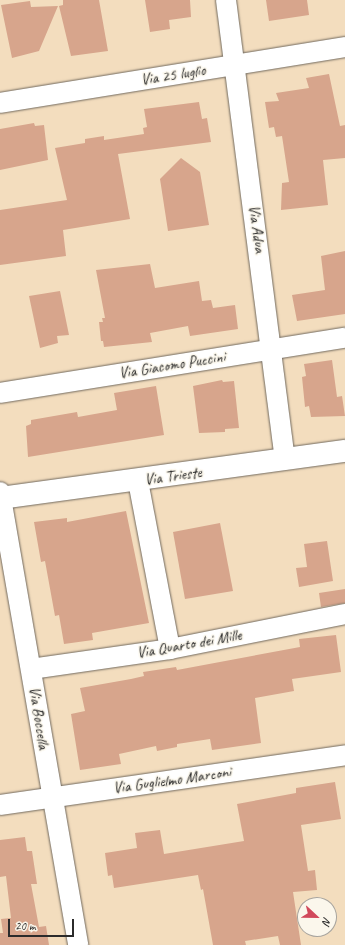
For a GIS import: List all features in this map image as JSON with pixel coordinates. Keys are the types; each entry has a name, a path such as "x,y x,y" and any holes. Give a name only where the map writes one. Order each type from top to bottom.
{"street":[{"name":"Via Adua","path":"226,0 273,349 286,459"},
{"name":"Via 25 luglio","path":"0,103 345,47"},
{"name":"Via Giacomo Puccini","path":"0,393 345,338"},
{"name":"Via Trieste","path":"0,496 138,481 345,451"},
{"path":"138,481 170,649"},
{"name":"Via Boccella","path":"0,496 78,945"},
{"name":"Via Quarto dei Mille","path":"31,669 170,649 345,614"},
{"name":"Via Guglielmo Marconi","path":"0,805 345,755"}],"building":[{"path":"63,0 99,0 108,51 71,56 59,6 63,5"},
{"path":"145,0 190,0 191,17 169,20 170,29 150,32"},
{"path":"266,0 307,0 309,15 269,21"},
{"path":"30,1 31,7 58,6 39,51 12,58 1,5"},
{"path":"329,74 340,126 345,125 345,158 323,160 328,205 281,210 282,183 289,182 282,136 276,137 274,127 269,128 265,102 279,101 276,93 309,88 306,78"},
{"path":"199,102 202,119 207,118 211,142 118,154 130,219 63,230 66,256 0,265 0,210 67,200 55,148 85,143 85,139 104,136 104,140 144,134 143,128 147,127 144,109"},
{"path":"34,123 35,126 44,125 48,160 0,170 0,129"},
{"path":"181,158 200,172 209,225 168,231 160,179"},
{"path":"345,251 345,314 297,321 292,295 325,290 321,256"},
{"path":"150,264 155,288 199,281 202,301 211,300 213,308 235,305 238,329 190,336 188,326 150,333 152,342 104,347 103,341 101,341 99,322 103,322 102,318 105,318 96,270"},
{"path":"60,291 69,335 57,336 58,343 40,348 29,296"},
{"path":"332,360 337,397 342,396 345,416 311,417 309,406 305,407 302,377 306,376 304,364"},
{"path":"222,380 223,382 234,381 239,428 225,429 225,432 199,433 193,386"},
{"path":"156,386 164,435 28,457 26,426 31,424 31,420 77,412 78,417 117,410 114,393"},
{"path":"126,511 149,623 92,633 93,640 64,644 59,615 55,616 45,561 41,562 34,522 67,518 67,522"},
{"path":"220,523 233,591 185,599 173,532"},
{"path":"327,541 333,581 299,587 296,568 307,567 304,544"},
{"path":"345,589 345,603 321,607 319,593"},
{"path":"336,635 341,672 292,679 294,691 255,698 261,743 212,750 210,739 177,744 177,747 157,751 156,746 119,754 121,764 80,770 71,714 85,711 80,688 144,676 143,672 176,667 177,670 300,647 299,639"},
{"path":"335,782 341,819 301,825 308,871 315,870 317,890 293,892 297,918 297,937 300,937 301,945 280,945 278,936 245,941 246,945 213,945 203,889 201,890 198,875 114,888 112,875 108,876 105,853 137,848 135,833 160,830 164,854 244,841 237,804 296,793 296,788"},
{"path":"25,837 27,851 32,851 37,884 31,884 39,927 46,926 49,945 0,945 0,933 3,933 1,919 11,918 6,876 0,877 0,840"}]}
